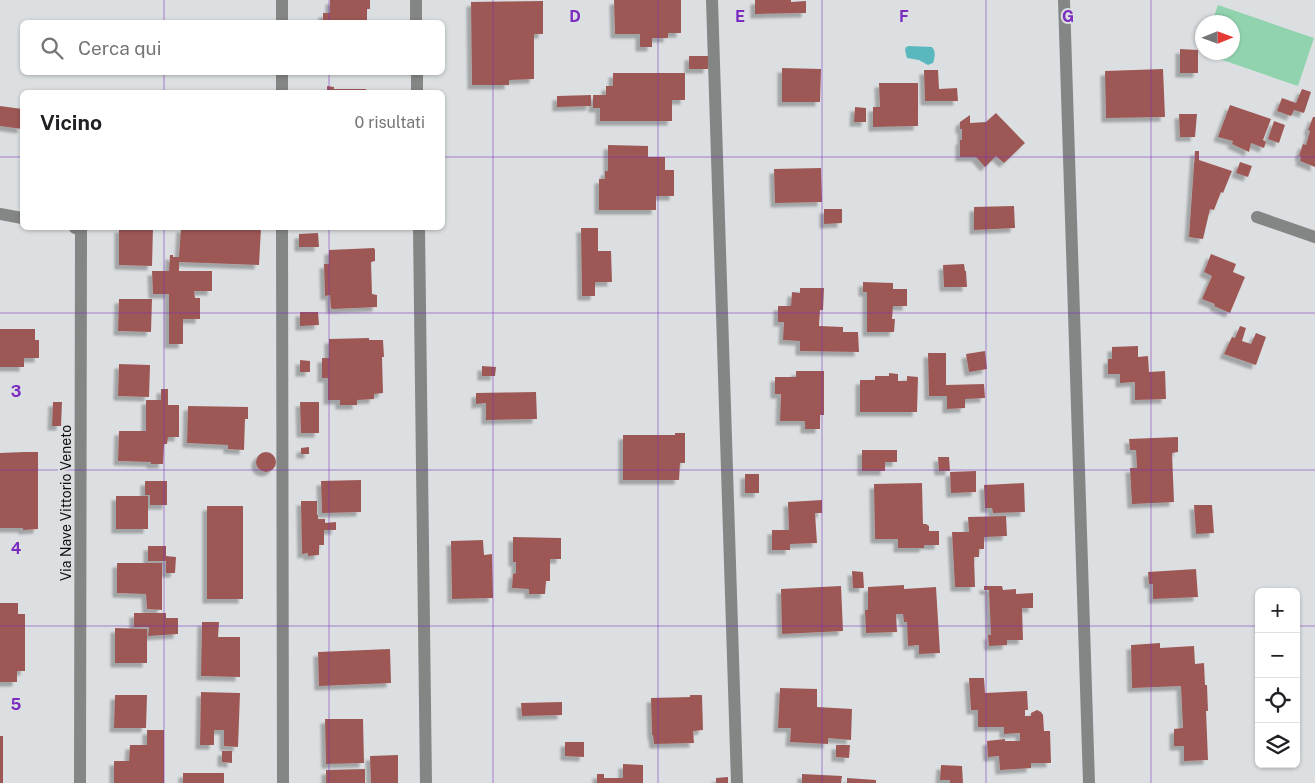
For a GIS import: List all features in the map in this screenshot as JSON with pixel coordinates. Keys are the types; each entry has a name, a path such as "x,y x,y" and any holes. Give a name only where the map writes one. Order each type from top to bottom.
{"street":[{"path":"282,0 282,20"},
{"path":"416,0 416,20"},
{"path":"712,0 737,783"},
{"path":"1064,0 1089,783"},
{"path":"282,75 282,90"},
{"path":"417,75 417,90"},
{"path":"0,214 20,218"},
{"path":"1257,217 1315,237"},
{"name":"Via Nave Vittorio Veneto","path":"80,783 81,230"},
{"path":"282,230 283,783"},
{"path":"419,230 426,783"}],"green space":[{"path":"1218,5 1314,38 1298,86 1222,60 1240,60 1240,15 1214,15"}],"water":[{"path":"909,46 932,47 935,55 933,63 928,65 919,60 907,58 905,50"}],"building":[{"path":"330,0 370,0 370,9 367,9 367,20 323,20 323,13 330,13"},
{"path":"614,0 681,0 681,33 668,33 668,38 652,38 652,47 640,47 640,34 615,34"},
{"path":"755,0 806,1 806,13 755,14"},
{"path":"543,1 543,34 534,34 534,79 509,80 509,85 472,85 471,2"},
{"path":"1180,49 1195,50 1195,60 1198,60 1198,73 1180,73"},
{"path":"689,56 708,56 708,69 689,69"},
{"path":"782,68 821,69 820,102 782,102"},
{"path":"1163,69 1165,117 1106,118 1105,71"},
{"path":"924,70 938,70 939,89 957,88 958,101 925,101"},
{"path":"613,73 685,73 685,100 672,100 672,121 600,121 600,108 593,108 593,95 606,95 606,86 613,86"},
{"path":"879,83 918,83 918,126 873,127 873,107 880,107"},
{"path":"327,86 334,87 334,89 366,89 366,90 327,90"},
{"path":"1302,89 1311,92 1304,113 1294,110 1291,116 1277,111 1282,98 1296,103"},
{"path":"591,95 591,106 557,107 557,96"},
{"path":"1230,105 1271,119 1263,140 1266,142 1264,148 1251,143 1249,152 1232,144 1233,141 1218,137"},
{"path":"0,106 20,109 20,129 0,126"},
{"path":"855,107 866,108 866,122 854,122"},
{"path":"996,113 1025,143 1004,163 996,156 985,167 976,157 960,157 962,129 960,129 960,122 970,115 970,123 986,122"},
{"path":"1179,114 1197,114 1195,137 1180,137"},
{"path":"1313,117 1315,117 1315,167 1300,161 1301,157 1299,156 1303,144 1306,145 1310,131 1308,130"},
{"path":"1274,121 1285,125 1279,143 1268,139"},
{"path":"608,145 648,146 648,157 665,157 665,170 674,170 674,196 656,196 656,210 599,210 599,179 605,179 605,171 608,171"},
{"path":"1195,151 1199,151 1199,160 1232,171 1214,210 1210,209 1203,239 1189,237"},
{"path":"1240,162 1252,166 1248,177 1236,173"},
{"path":"821,168 822,202 775,203 774,169"},
{"path":"1014,206 1015,228 974,230 974,207"},
{"path":"824,209 842,209 842,223 824,224"},
{"path":"581,228 598,228 598,251 611,251 612,282 595,282 595,296 582,296"},
{"path":"119,230 153,230 152,266 119,265"},
{"path":"181,230 261,230 259,265 179,262 179,271 212,271 212,291 194,291 195,298 200,298 200,319 183,319 183,344 169,344 169,294 153,294 152,271 169,271 170,255 179,257"},
{"path":"318,233 319,247 299,247 299,234"},
{"path":"374,248 375,261 371,262 372,294 377,295 377,307 331,308 330,295 325,296 324,264 329,264 329,250"},
{"path":"1211,254 1236,264 1233,272 1245,277 1230,313 1202,299 1212,276 1204,272"},
{"path":"964,264 967,287 944,287 943,265"},
{"path":"863,282 893,283 893,289 907,289 907,306 893,306 894,332 867,332 867,292 863,292"},
{"path":"800,288 824,288 823,310 820,310 819,326 843,327 843,332 858,332 859,352 800,351 800,341 783,340 784,322 778,322 778,306 791,306 792,292 800,293"},
{"path":"119,299 152,299 151,332 118,331"},
{"path":"300,312 318,312 319,325 300,326"},
{"path":"1240,326 1246,328 1242,341 1251,344 1256,333 1266,337 1256,365 1224,354 1232,337 1235,338"},
{"path":"0,329 35,329 35,340 39,340 39,358 24,358 24,367 0,367"},
{"path":"369,338 369,340 383,340 383,393 374,394 374,399 357,400 357,405 340,405 340,400 328,400 328,378 322,378 322,358 329,358 329,339"},
{"path":"1138,346 1138,357 1148,356 1149,372 1165,371 1166,399 1135,400 1135,382 1120,383 1120,374 1108,374 1108,359 1112,359 1112,347"},
{"path":"985,351 987,369 969,372 966,354"},
{"path":"928,353 946,353 946,385 984,384 985,398 965,399 965,408 947,409 947,396 929,396"},
{"path":"300,360 310,361 310,372 300,372"},
{"path":"119,364 150,365 149,397 118,396"},
{"path":"482,366 496,367 495,376 482,376"},
{"path":"796,371 824,371 824,415 820,415 820,429 805,429 805,421 780,421 781,394 775,394 775,377 796,377"},
{"path":"889,373 898,374 898,381 907,381 907,376 918,377 917,412 860,412 860,380 875,380 875,376 889,376"},
{"path":"161,389 168,389 168,405 179,405 179,437 168,437 167,444 164,444 163,464 118,461 119,431 146,431 146,400 161,400"},
{"path":"536,392 537,419 486,420 486,403 476,404 476,393"},
{"path":"53,402 62,402 61,426 52,426"},
{"path":"300,402 319,402 319,433 301,433"},
{"path":"188,406 248,407 248,419 245,419 244,450 228,449 228,445 187,443"},
{"path":"675,433 685,433 685,463 680,463 679,480 623,480 623,435 675,435"},
{"path":"1178,437 1178,452 1172,453 1174,502 1132,504 1130,468 1137,468 1136,450 1130,450 1129,439"},
{"path":"309,447 309,454 301,454 301,448"},
{"path":"862,450 897,450 897,462 885,462 885,471 862,471"},
{"path":"38,452 38,529 0,528 0,453"},
{"path":"266,452 273,455 276,462 273,469 266,472 259,469 256,462 259,455"},
{"path":"938,457 949,457 950,471 939,471"},
{"path":"976,471 976,492 951,493 950,472"},
{"path":"745,474 759,474 759,493 745,493"},
{"path":"361,480 361,512 322,513 321,481"},
{"path":"145,481 167,481 167,505 150,505 150,495 145,495"},
{"path":"922,483 923,524 929,526 929,531 939,531 939,545 924,545 924,548 898,548 898,539 875,539 874,484"},
{"path":"1024,483 1025,512 993,513 992,508 985,508 984,485"},
{"path":"116,496 148,496 148,529 116,529"},
{"path":"822,500 822,513 815,513 817,543 790,544 790,550 772,550 772,530 789,530 788,502"},
{"path":"301,501 317,501 318,519 325,519 325,523 336,522 336,530 324,530 324,545 319,545 319,555 308,556 308,553 302,554"},
{"path":"1194,505 1212,505 1214,533 1196,534"},
{"path":"207,506 243,506 243,599 207,599"},
{"path":"1006,516 1007,536 984,537 984,549 979,549 979,557 974,557 975,587 955,587 952,532 969,532 968,517"},
{"path":"513,537 561,538 561,559 550,559 550,581 546,581 545,594 529,594 529,589 512,588 513,574 516,573 516,562 513,562"},
{"path":"483,540 484,555 492,554 493,598 452,599 451,541"},
{"path":"148,546 166,546 166,556 176,557 175,573 166,573 166,561 148,561"},
{"path":"117,563 162,563 162,610 147,609 146,594 117,593"},
{"path":"1196,569 1198,597 1153,599 1153,584 1149,584 1148,572"},
{"path":"852,571 863,572 864,588 853,588"},
{"path":"904,585 904,589 936,587 940,653 919,654 919,645 908,646 907,622 904,622 903,614 896,614 897,632 866,633 865,610 868,610 868,587"},
{"path":"841,586 843,631 782,634 781,589"},
{"path":"984,586 1002,586 1003,590 1016,589 1016,594 1033,593 1033,608 1022,608 1023,640 1007,640 1007,645 989,646 988,635 991,635 989,590 984,590"},
{"path":"0,603 18,603 18,614 25,614 25,671 17,671 17,682 0,682"},
{"path":"134,613 166,613 166,618 178,618 178,634 148,636 149,627 134,627"},
{"path":"202,622 219,622 218,637 240,637 240,677 201,676"},
{"path":"115,628 147,629 147,663 115,663"},
{"path":"1160,643 1160,648 1194,646 1195,664 1204,663 1205,685 1207,685 1208,760 1184,761 1184,746 1174,746 1174,729 1183,728 1181,686 1132,688 1131,645"},
{"path":"390,649 391,683 319,686 318,652"},
{"path":"969,678 984,678 985,693 1027,691 1028,710 1025,710 1025,716 1031,716 1031,713 1037,710 1043,715 1044,731 1050,731 1051,763 1031,763 1031,768 1000,770 999,756 988,757 987,741 1005,739 1005,741 1020,741 1020,733 1004,734 1004,727 978,727 978,710 971,710"},
{"path":"780,688 817,689 817,707 852,709 851,740 828,738 828,744 790,742 791,728 778,728"},
{"path":"201,692 240,693 238,747 224,746 224,730 214,730 214,745 200,745"},
{"path":"115,695 147,695 146,728 114,728"},
{"path":"690,695 702,695 703,730 693,731 694,743 654,744 651,698 690,697"},
{"path":"562,702 562,715 522,716 521,703"},
{"path":"325,719 363,719 364,763 326,764"},
{"path":"147,730 164,730 164,783 114,783 114,761 129,761 130,745 147,745"},
{"path":"0,736 3,736 3,783 0,783"},
{"path":"565,742 584,742 584,757 565,756"},
{"path":"836,745 850,745 849,758 836,757"},
{"path":"222,751 232,751 232,763 222,762"},
{"path":"398,755 398,783 371,783 370,756"},
{"path":"623,764 643,765 643,783 597,783 597,774 604,774 604,778 623,778"},
{"path":"941,765 962,766 963,783 950,783 950,780 940,780"},
{"path":"365,769 365,783 326,783 326,770"},
{"path":"183,773 224,773 224,783 183,783"},
{"path":"802,774 842,776 841,783 802,783"},
{"path":"728,777 728,783 716,783 716,778"},
{"path":"847,778 876,780 876,783 847,783"}]}
